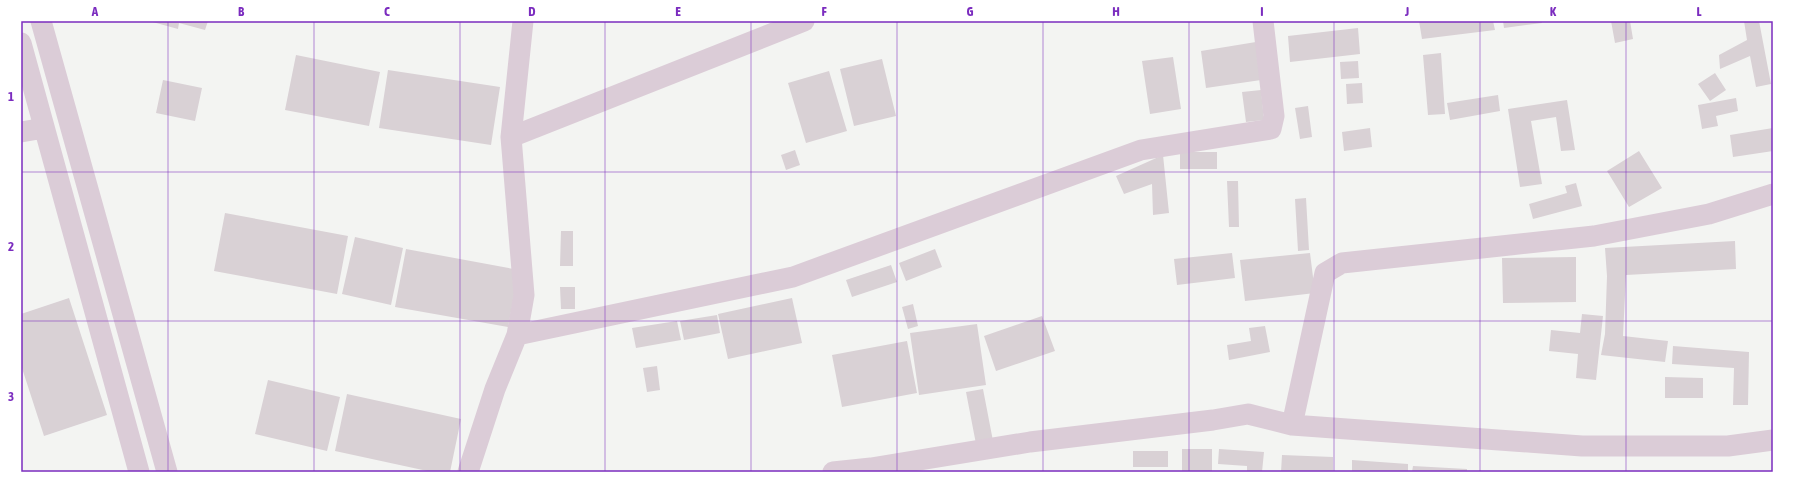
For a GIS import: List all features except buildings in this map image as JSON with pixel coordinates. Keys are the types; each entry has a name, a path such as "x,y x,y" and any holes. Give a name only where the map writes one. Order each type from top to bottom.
{"street":[{"path":"41,21 167,472"},
{"path":"468,472 495,389 517,335 524,295 511,137 523,21"},
{"path":"511,137 804,21"},
{"path":"517,335 793,278 1141,150 1272,129 1274,116 1263,21"},
{"path":"21,43 139,472"},
{"path":"21,132 44,128"},
{"path":"1292,425 1326,273 1342,263 1594,236 1708,214 1773,194"},
{"path":"833,472 871,468 1030,442 1213,420 1248,414 1292,425 1582,446 1728,446 1773,440"}]}
